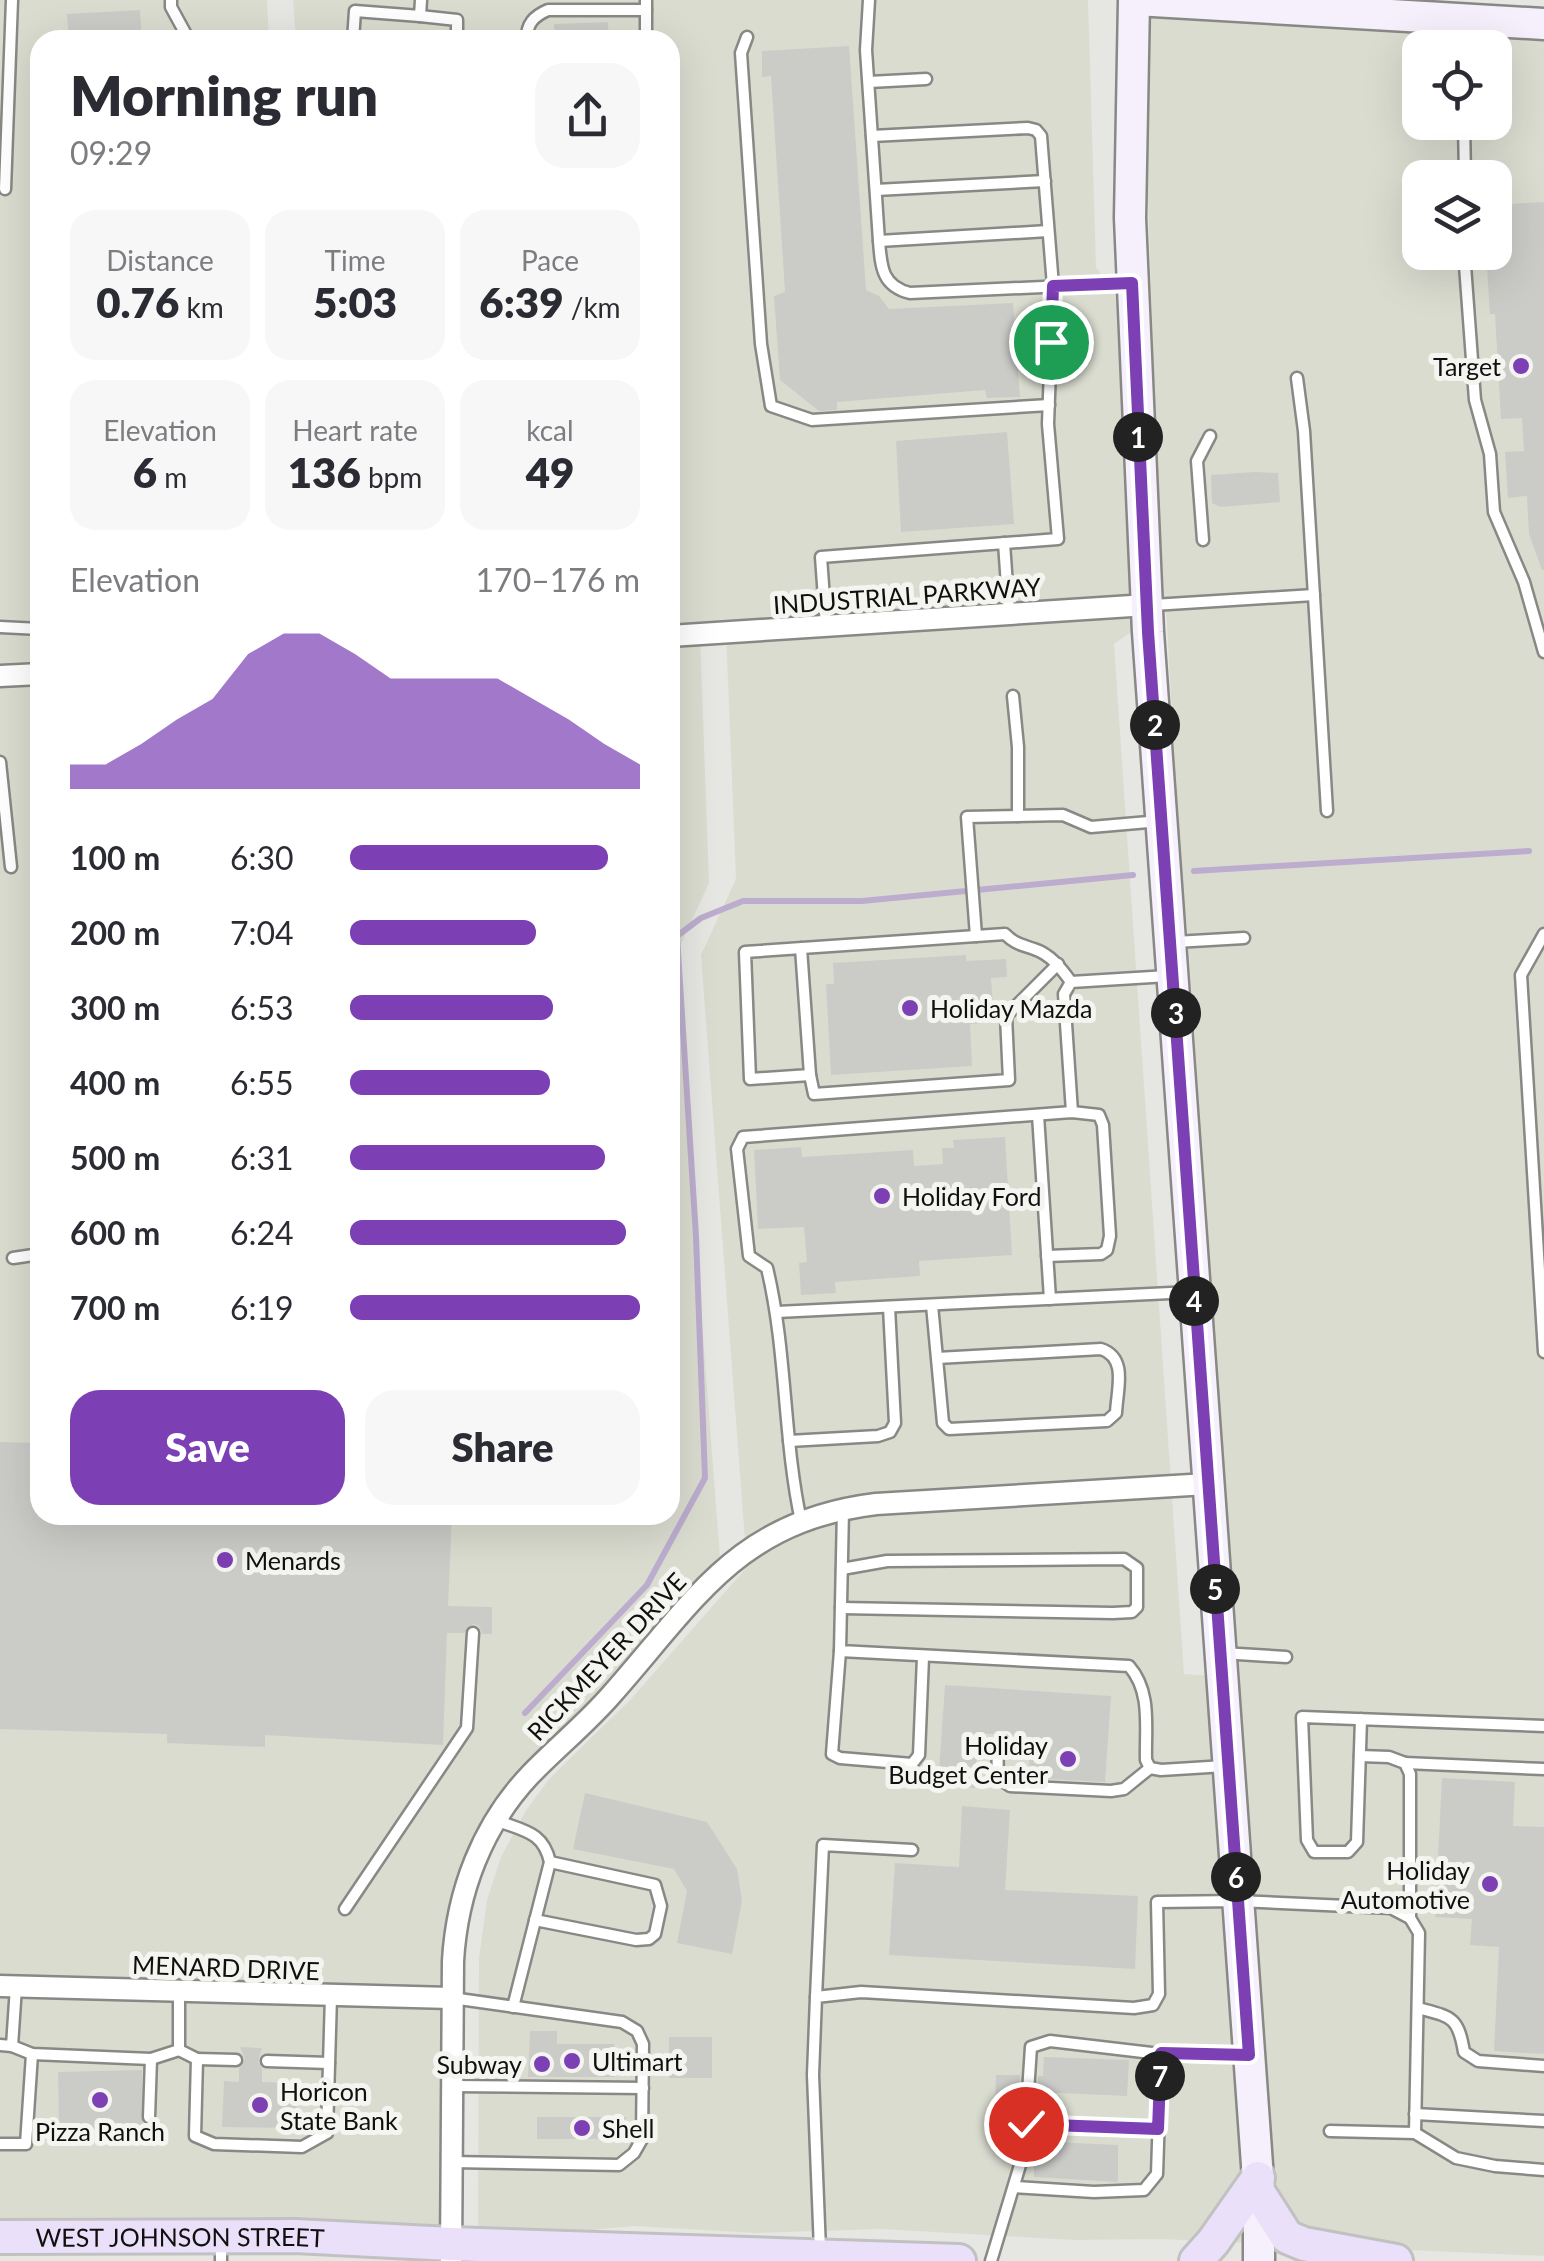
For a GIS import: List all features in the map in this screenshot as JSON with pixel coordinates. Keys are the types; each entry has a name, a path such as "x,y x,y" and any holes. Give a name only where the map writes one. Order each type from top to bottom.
{"main road":[{"path":"1259,2261 1259,2186 1147,605 1130,218 1135,0 1424,30"},
{"path":"1495,30 1544,24"},
{"path":"1196,2261 1259,2186"},
{"path":"1259,2186 1287,2237 1304,2244 1396,2261"},
{"name":"WEST JOHNSON STREET","path":"0,2237 221,2248 295,2236 451,2253 959,2261"}],"street":[{"name":"INDUSTRIAL PARKWAY","path":"680,635 1147,605"},
{"path":"0,676 30,674"},
{"name":"RICKMEYER DRIVE","path":"451,2253 454,1943 461,1903 475,1860 496,1820 523,1782 604,1704 707,1583 742,1553 801,1521 844,1509 1207,1484"},
{"name":"MENARD DRIVE","path":"8,1986 451,1998"}],"lane":[{"path":"5,189 12,0"},
{"path":"171,0 184,30"},
{"path":"420,16 421,0"},
{"path":"869,0 868,82 884,277 904,292 1132,283"},
{"path":"526,30 536,16 548,10 646,5"},
{"path":"354,30 355,12 458,20 458,30"},
{"path":"748,38 741,54 761,344 771,406 812,420 1049,405"},
{"path":"868,82 926,79"},
{"path":"826,626 822,557 1058,538 1049,405 1053,286 1042,136 1036,130 872,136"},
{"path":"876,190 1045,182"},
{"path":"880,242 1048,230"},
{"path":"1465,270 1475,400 1490,454 1494,512 1524,582 1544,652"},
{"path":"1297,378 1304,432 1327,810"},
{"path":"1203,540 1198,460 1210,436"},
{"path":"1004,543 1009,614"},
{"path":"1147,605 1314,595"},
{"path":"0,627 30,628"},
{"path":"1013,696 1018,816"},
{"path":"0,762 11,867"},
{"path":"976,936 967,817 1063,815 1090,827 1162,820"},
{"path":"810,1075 750,1079 745,952 1004,934 1016,945 1036,949 1058,964 1071,982"},
{"path":"1544,934 1521,974 1544,1352"},
{"path":"1172,942 1244,938"},
{"path":"801,948 814,1094 1009,1080 1006,1016 1058,964"},
{"path":"1071,982 1174,976"},
{"path":"1071,982 1064,994 1072,1112"},
{"path":"801,1521 792,1480 778,1312 766,1268 749,1256 736,1149 742,1137 1072,1112 1099,1115 1103,1125 1110,1236 1107,1250 1101,1254 1047,1256"},
{"path":"1038,1115 1050,1299"},
{"path":"13,1258 30,1255"},
{"path":"778,1312 1194,1292"},
{"path":"932,1304 937,1358 944,1423 950,1429 1107,1421 1116,1413 1119,1363 1112,1352 1100,1348 937,1358"},
{"path":"788,1441 890,1432 894,1423 888,1307"},
{"path":"844,1509 832,1754 912,1764 919,1755 923,1657"},
{"path":"841,1608 1132,1612 1136,1608 1136,1568 1124,1559 888,1561 842,1569"},
{"path":"345,1909 466,1728 473,1634"},
{"path":"840,1651 1129,1666 1140,1679 1145,1696 1146,1760 1150,1768"},
{"path":"1220,1653 1286,1657"},
{"path":"1361,1719 1357,1842 1348,1852 1314,1852 1307,1840 1302,1716 1544,1726"},
{"path":"998,1752 997,1773 1010,1786 1111,1791 1124,1789 1150,1768 1228,1766"},
{"path":"1360,1756 1390,1757 1405,1763 1544,1769"},
{"path":"1405,1763 1410,1774 1410,1918"},
{"path":"496,1820 537,1836 546,1845 550,1862 512,2006"},
{"path":"820,2258 813,2075 824,1845 912,1850"},
{"path":"535,1920 636,1940 655,1934 662,1906 654,1885 550,1862"},
{"path":"816,1996 861,1992 1134,2008 1153,2004 1158,1994 1157,1902 1238,1901 1392,1908 1410,1918 1419,1933 1415,2133"},
{"path":"8,1986 6,2046 32,2054 151,2059 178,2050 197,2059 236,2060"},
{"path":"178,2050 180,1991"},
{"path":"197,2059 194,2136 214,2144 302,2147 327,2132 332,1995"},
{"path":"451,1998 622,2022 637,2031 643,2044 642,2139 634,2154 620,2165 452,2162"},
{"path":"1418,2008 1451,2017 1460,2029 1464,2052 1478,2061 1544,2066"},
{"path":"992,2261 1024,2152 1031,2047 1050,2041 1161,2053 1249,2055"},
{"path":"1014,2187 1094,2192 1144,2190 1157,2174 1161,2053"},
{"path":"0,2144 26,2144 32,2054"},
{"path":"149,2116 151,2059"},
{"path":"267,2062 330,2063"},
{"path":"451,2086 643,2088"},
{"path":"1416,2114 1544,2122"},
{"path":"1026,2124 1158,2129"},
{"path":"1330,2131 1415,2133 1456,2158 1544,2170"}],"shaded area":[{"path":"0,0 267,0 268,30 30,30 30,1525 680,1525 680,1037 721,1570 533,1771 461,1903 451,2244 0,2222"},
{"path":"293,0 1088,0 1096,267 1153,348 1147,169 1149,17 1402,32 1402,140 1512,140 1512,38 1544,40 1544,2256 1161,2239 1074,2240 881,2229 756,2233 633,2226 478,2241 479,1958 487,1900 501,1857 525,1812 549,1779 630,1700 747,1567 701,955 736,879 726,631 680,633 680,30 295,30","holes":["1166,607 1181,880 1188,937 1240,1678 1184,1674 1114,644"]},
{"path":"700,634 709,883 680,946 680,635"}],"building":[{"path":"140,10 141,30 68,30 67,14"},
{"path":"608,22 608,30 554,30 554,24"},
{"path":"849,46 866,290 879,296 889,309 1013,303 1020,397 987,398 985,390 837,402 837,410 819,411 780,380 774,296 785,292 771,76 762,77 762,51"},
{"name":"Target","path":"1544,202 1544,570 1529,534 1527,496 1508,498 1505,452 1524,451 1522,418 1501,419 1495,314 1490,314 1487,270 1512,270 1512,204"},
{"path":"1007,432 1014,524 901,532 896,441"},
{"path":"1278,473 1280,502 1220,507 1212,503 1211,475"},
{"name":"Holiday Mazda","path":"966,955 966,961 1006,959 1007,977 991,978 994,1022 970,1024 972,1066 831,1075 826,984 834,984 833,963"},
{"name":"Holiday Ford","path":"1005,1137 1012,1255 919,1261 920,1276 835,1282 836,1293 801,1295 799,1263 807,1262 804,1227 758,1229 754,1150 801,1147 802,1157 913,1150 914,1166 943,1164 942,1148 954,1148 953,1140"},
{"name":"Menards","path":"0,1442 30,1443 30,1525 452,1525 448,1606 492,1607 492,1634 482,1634 479,1626 473,1624 464,1633 447,1633 443,1745 265,1735 265,1747 167,1743 167,1734 0,1729"},
{"name":"Holiday Budget Center","path":"945,1685 1111,1696 1105,1782 1028,1778 1031,1737 978,1733 975,1788 938,1786"},
{"name":"Holiday Automotive","path":"1442,1778 1515,1782 1513,1826 1544,1827 1544,2054 1494,2051 1499,1947 1470,1945 1472,1919 1435,1917"},
{"path":"585,1793 707,1822 737,1869 742,1901 732,1954 677,1943 687,1891 674,1869 573,1849"},
{"path":"962,1806 1010,1810 1005,1890 1138,1896 1135,1969 889,1955 895,1863 959,1867"},
{"name":"Ultimart","path":"530,2031 557,2031 557,2044 614,2044 615,2077 528,2077"},
{"path":"669,2037 712,2037 712,2078 669,2078"},
{"name":"Horicon State Bank","path":"240,2047 262,2048 258,2062 262,2082 297,2083 296,2128 222,2127 224,2081 239,2082 239,2068 245,2059"},
{"path":"1044,2057 1129,2060 1127,2096 1037,2092"},
{"name":"Pizza Ranch","path":"142,2070 143,2128 59,2130 58,2072"},
{"path":"996,2075 1020,2075 1017,2132 994,2131"},
{"name":"Shell","path":"537,2117 626,2117 626,2139 537,2139"},
{"path":"1034,2141 1118,2145 1118,2182 1034,2177"}],"waterway":[{"path":"1194,871 1529,851"},
{"path":"680,934 701,918 743,901 862,901 1133,875"},
{"path":"680,983 696,1236 705,1478 680,1524"},
{"path":"525,1713 647,1585 680,1525"}],"place":[{"name":"Target","path":"1521,366"},
{"name":"Holiday Mazda","path":"910,1008"},
{"name":"Holiday Ford","path":"882,1196"},
{"name":"Menards","path":"225,1560"},
{"name":"Holiday Budget Center","path":"1068,1759"},
{"name":"Holiday Automotive","path":"1490,1884"},
{"name":"Ultimart","path":"572,2061"},
{"name":"Subway","path":"542,2064"},
{"name":"Pizza Ranch","path":"100,2100"},
{"name":"Horicon State Bank","path":"260,2105"},
{"name":"Shell","path":"582,2128"}],"route":[{"path":"1026,2124 1158,2129 1161,2053 1249,2055 1148,632 1132,283 1053,286 1051,342"}]}
